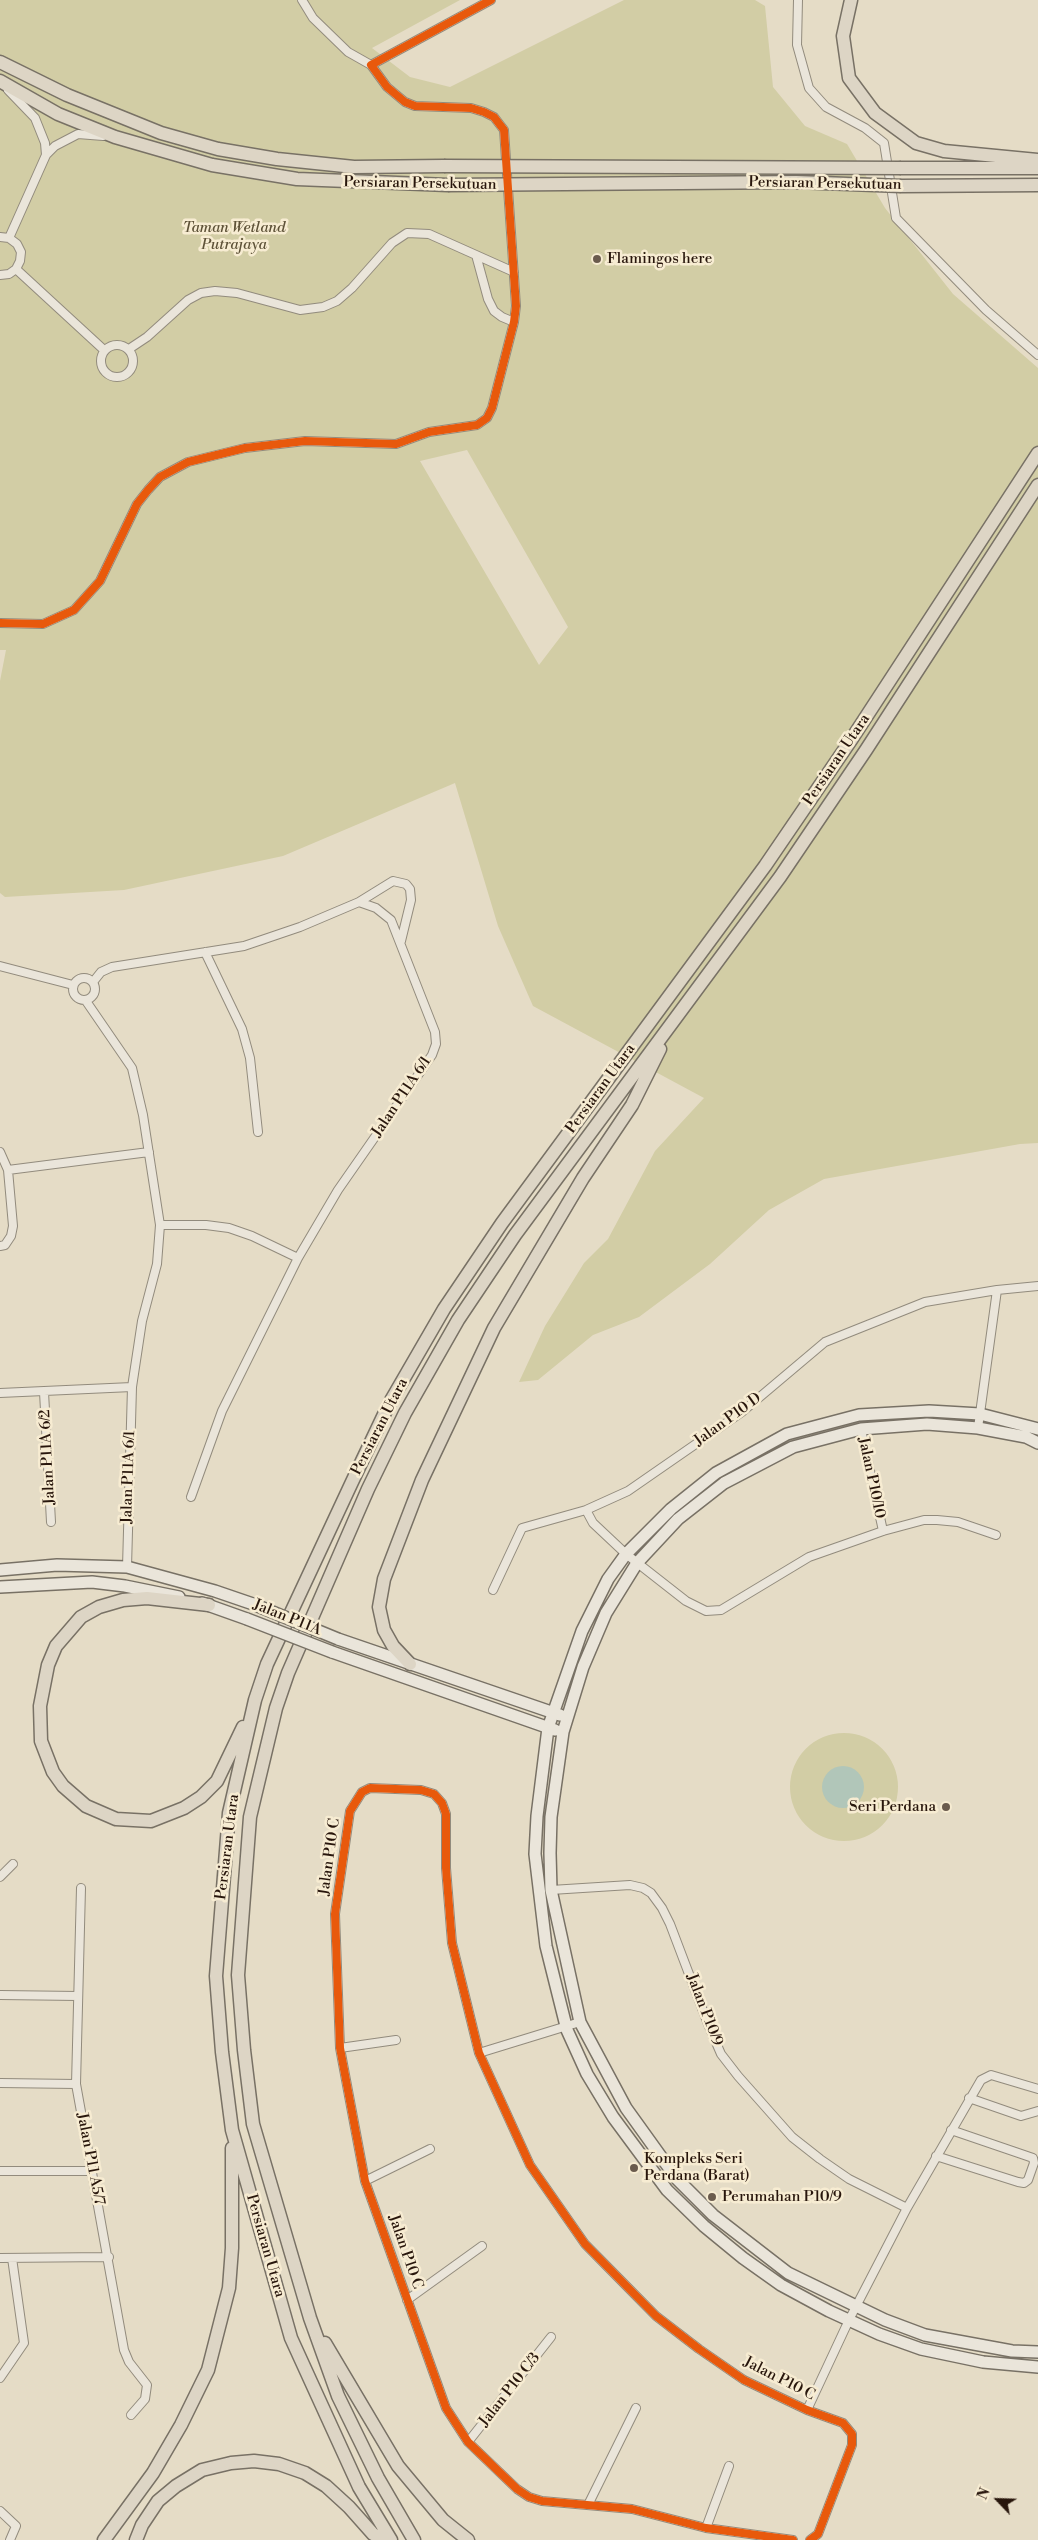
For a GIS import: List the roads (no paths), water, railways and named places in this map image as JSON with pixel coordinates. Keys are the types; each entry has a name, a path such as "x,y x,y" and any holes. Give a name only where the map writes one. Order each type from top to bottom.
{"main road":[{"path":"851,0 843,36 850,78 875,113 916,143 944,151 1038,160"},
{"name":"Persiaran Persekutuan","path":"0,62 67,95 152,130 218,149 276,159 354,167 1038,168"},
{"name":"Persiaran Persekutuan","path":"0,81 58,114 115,137 212,165 297,179 448,185 796,182 901,186 1038,185"},
{"name":"Persiaran Utara","path":"391,2540 359,2486 291,2338 232,2130 222,2052 216,1976 229,1813 255,1700 267,1664 352,1482 390,1404 444,1309 502,1223 765,866 851,740 1038,453"},
{"name":"Persiaran Utara","path":"414,2540 378,2478 338,2396 310,2318 253,2124 244,2050 238,1975 250,1816 276,1708 288,1673 368,1489 405,1413 458,1320 515,1234 780,877 866,750 1038,485"},
{"path":"410,1664 393,1646 384,1630 379,1607 384,1579 422,1480 494,1328 582,1178 632,1105 674,1020"},
{"path":"209,1605 147,1598 123,1600 99,1607 82,1617 67,1632 56,1646 48,1665 40,1706 41,1741 53,1772 75,1798 102,1814 131,1821 151,1821 166,1816 201,1797 217,1781 255,1700"},
{"path":"104,2540 153,2473 181,2425 208,2370 229,2288 232,2248 232,2130"},
{"path":"310,2318 398,2466 443,2520 468,2540"},
{"path":"136,2540 142,2525 158,2501 176,2486 202,2470 231,2463 254,2461 279,2464 305,2473 326,2486 350,2507 373,2534 384,2540"}],"street":[{"path":"0,622 43,624 74,610 92,593 100,581 136,504 160,477 188,462 245,448 305,441 396,444 429,432 477,425 487,418 492,408 514,322 514,272 504,130 494,117 471,108 414,106 405,102 387,88 371,65 348,52 313,18 302,0"},
{"path":"371,65 491,0"},
{"path":"798,0 797,46 809,88 826,107 865,128 884,143 888,152 896,218 986,310 1038,355"},
{"path":"0,81 34,118 45,143 46,155"},
{"path":"9,238 46,155 60,142 78,134 115,137"},
{"path":"129,349 147,337 188,300 201,293 215,291 237,293 300,310 324,307 338,300 352,288 392,243 407,233 429,234 514,272"},
{"path":"0,237 9,238 17,244 21,252 20,261 16,269 10,274 0,275"},
{"path":"476,255 488,299 494,311 514,322"},
{"path":"16,269 104,350"},
{"path":"116,344 129,349 133,364 124,375 117,377 104,371 101,357 104,350 116,344"},
{"path":"93,982 101,972 112,967 244,946 300,927 359,902 393,881 406,884 410,889 411,900 401,941"},
{"name":"Jalan P11A 6/1","path":"191,1497 222,1411 298,1258 338,1190 432,1055 436,1044 435,1032 401,941 391,920 385,913 359,902"},
{"path":"205,952 242,1029 250,1058 258,1132"},
{"path":"0,966 73,986"},
{"path":"86,978 93,982 96,989 93,997 86,1001 78,1000 73,994 73,986 78,979 86,978"},
{"name":"Jalan P11A 6/1","path":"86,1001 132,1068 149,1152 160,1225 157,1264 142,1321 132,1387 127,1567"},
{"path":"0,1152 8,1170 13,1226 11,1236 5,1244 0,1246"},
{"path":"8,1170 149,1152"},
{"path":"160,1225 206,1225 230,1228 252,1236 298,1258"},
{"name":"Jalan P10 D","path":"493,1590 522,1528 586,1510 628,1491 742,1412 825,1342 925,1302 997,1290 1038,1286"},
{"path":"978,1428 997,1290"},
{"path":"0,1393 132,1387"},
{"name":"Jalan P11A 6/2","path":"44,1392 51,1522"},
{"path":"1038,1429 980,1414 929,1410 859,1415 788,1434 716,1473 671,1509 626,1554 608,1579 582,1631 548,1728 537,1816 535,1854 546,1946 566,2027 587,2074 613,2117 668,2190 704,2226 781,2285 849,2320 921,2349 983,2362 1038,2367"},
{"path":"1038,1442 1026,1437 978,1428 927,1424 861,1429 793,1447 724,1484 678,1519 637,1563 606,1612 583,1667 566,1717 551,1817 551,1890 580,2022 626,2108 677,2179 712,2215 788,2273 856,2307 924,2335 1012,2351 1038,2352"},
{"name":"Jalan P10/10","path":"861,1429 883,1531 924,1520 937,1520 958,1522 996,1535"},
{"path":"586,1510 593,1523 626,1554 686,1602 706,1611 721,1610 809,1557 883,1531"},
{"name":"Jalan P11A","path":"0,1570 57,1565 127,1567 216,1591 254,1604 338,1639 566,1717"},
{"name":"Jalan P11A","path":"0,1587 92,1582 158,1592 209,1605 332,1652 563,1732"},
{"name":"Jalan P10 C","path":"793,2540 706,2528 632,2509 542,2502 529,2497 517,2489 468,2442 446,2408 365,2181 340,2048 335,1914 350,1810 356,1799 370,1788 421,1790 434,1794 442,1803 446,1814 446,1868 452,1943 479,2053 530,2164 585,2244 656,2316 699,2349 744,2380 808,2410 842,2423 852,2434 852,2439 818,2534 810,2540"},
{"path":"0,1877 12,1864"},
{"name":"Jalan P10/9","path":"551,1890 630,1885 643,1888 651,1893 670,1924 721,2054 738,2076 792,2137 820,2159 849,2179 907,2208"},
{"name":"Jalan P11 A5/7","path":"81,1888 76,2084 109,2257 124,2350 129,2362 147,2385 145,2399 131,2415"},
{"path":"0,1995 78,1996"},
{"path":"479,2053 580,2022"},
{"path":"340,2048 396,2040"},
{"path":"808,2410 849,2320 907,2208 981,2080 991,2075 1038,2089"},
{"path":"0,2082 76,2084"},
{"path":"969,2098 1021,2116 1038,2111"},
{"path":"936,2156 1018,2182 1024,2183 1028,2180 1034,2163 1033,2158 951,2130"},
{"path":"365,2181 430,2149"},
{"path":"0,2171 92,2171"},
{"path":"407,2300 482,2246"},
{"path":"0,2258 109,2257"},
{"path":"0,2378 24,2343 12,2258"},
{"name":"Jalan P10 C/3","path":"468,2442 551,2337"},
{"path":"588,2505 636,2408"},
{"path":"706,2528 729,2466"},
{"path":"0,2511 16,2526 12,2537"}],"place":[{"name":"Flamingos here","path":"597,259"},
{"name":"Seri Perdana","path":"946,1807"},
{"name":"Kompleks Seri Perdana (Barat)","path":"634,2168"},
{"name":"Perumahan P10/9","path":"712,2197"}],"park label":[{"name":"Taman Wetland Putrajaya","path":"234,236"}]}
